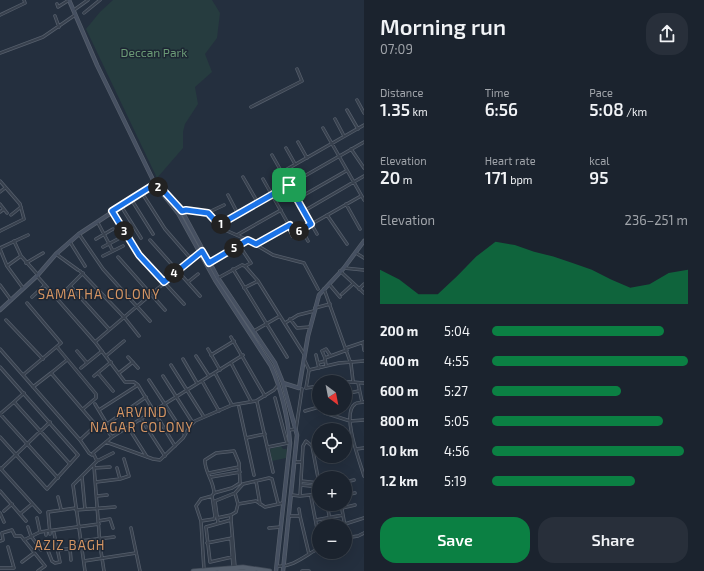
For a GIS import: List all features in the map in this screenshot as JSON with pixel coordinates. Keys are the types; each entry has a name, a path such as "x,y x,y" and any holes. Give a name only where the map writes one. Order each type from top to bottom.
{"main road":[{"path":"193,571 234,567 253,567 270,571"},
{"path":"220,571 254,571"}],"street":[{"path":"0,15 24,3 24,0"},
{"path":"57,4 58,7 69,0 112,98 156,185 178,214 216,279 271,366 278,385 289,430 285,501 276,571"},
{"path":"73,10 88,0"},
{"path":"84,13 96,1 100,0"},
{"path":"0,53 43,37 75,15"},
{"path":"55,16 59,27"},
{"path":"251,107 302,81 297,69"},
{"path":"357,100 364,111"},
{"path":"347,110 358,129"},
{"path":"335,119 344,136"},
{"path":"282,172 364,125"},
{"path":"323,128 364,200"},
{"path":"298,142 307,158"},
{"path":"219,225 364,142"},
{"path":"286,148 295,164"},
{"path":"352,149 364,168"},
{"path":"272,155 317,234"},
{"path":"360,163 364,161"},
{"path":"297,199 346,170"},
{"path":"304,211 364,176"},
{"path":"243,178 258,203"},
{"path":"263,179 294,234 361,196"},
{"path":"0,182 21,207 24,220 0,231"},
{"path":"0,310 22,288 37,276 56,254 70,242 120,205 156,185"},
{"path":"156,185 161,188 182,211 201,252 209,263 216,279 254,331 275,363 283,383 297,435 296,462 283,569"},
{"path":"0,192 5,188"},
{"path":"142,193 165,230 191,259"},
{"path":"228,195 238,214"},
{"path":"131,199 153,234"},
{"path":"0,204 7,213"},
{"path":"346,204 360,229"},
{"path":"120,205 141,238"},
{"path":"178,214 186,210 208,213 224,205"},
{"path":"11,215 21,207"},
{"path":"0,212 4,209"},
{"path":"237,235 281,210"},
{"path":"112,211 139,255 184,304"},
{"path":"208,213 225,230 256,244 273,255 304,263 318,289"},
{"path":"327,215 347,244"},
{"path":"97,222 113,251"},
{"path":"256,244 290,225"},
{"path":"96,239 113,229"},
{"path":"302,230 308,241"},
{"path":"80,234 103,269 150,321"},
{"path":"22,288 7,266 0,248 28,235"},
{"path":"103,247 118,239"},
{"path":"150,240 200,296"},
{"path":"209,263 248,240"},
{"path":"14,241 21,256 45,286 95,342 127,383 134,382 138,385 175,446"},
{"path":"70,242 85,266"},
{"path":"296,429 303,358 319,295 344,268 363,244"},
{"path":"216,279 233,269 251,263 239,245"},
{"path":"104,256 123,246"},
{"path":"26,262 44,252"},
{"path":"95,342 201,252"},
{"path":"356,252 364,258"},
{"path":"56,254 83,273 124,317 139,336"},
{"path":"7,266 21,256"},
{"path":"118,257 166,310"},
{"path":"245,266 258,280 304,354"},
{"path":"344,268 364,270"},
{"path":"233,269 287,357"},
{"path":"340,271 364,293"},
{"path":"57,299 71,287 83,273"},
{"path":"188,282 198,274"},
{"path":"244,288 258,280"},
{"path":"329,283 340,297"},
{"path":"342,294 353,284"},
{"path":"359,289 364,284"},
{"path":"0,285 11,300"},
{"path":"32,297 45,286"},
{"path":"71,287 110,329"},
{"path":"324,288 351,364 353,380 358,383 364,383"},
{"path":"23,375 60,344 60,340 27,303"},
{"path":"285,323 290,319 330,304"},
{"path":"254,331 280,316"},
{"path":"290,319 297,328 310,327"},
{"path":"6,320 43,359"},
{"path":"231,337 243,355 265,396"},
{"path":"106,356 124,341"},
{"path":"211,355 234,341"},
{"path":"318,363 330,356 363,343 364,350"},
{"path":"57,347 97,395 96,398 83,409"},
{"path":"0,349 97,461"},
{"path":"208,349 220,370"},
{"path":"326,366 323,351 327,349 330,356"},
{"path":"77,351 87,363"},
{"path":"81,368 102,351"},
{"path":"92,455 106,442 128,427 243,355"},
{"path":"196,356 209,376"},
{"path":"316,356 319,368"},
{"path":"128,357 138,368"},
{"path":"303,358 309,370 306,388"},
{"path":"183,359 197,384"},
{"path":"33,387 67,360"},
{"path":"309,370 326,366 351,364 364,361"},
{"path":"94,376 111,362"},
{"path":"119,373 133,362"},
{"path":"230,364 251,401"},
{"path":"171,365 204,417"},
{"path":"0,367 78,453 78,455 47,489 0,437"},
{"path":"51,373 95,425 80,440"},
{"path":"98,373 113,391"},
{"path":"215,373 232,404"},
{"path":"163,376 193,423"},
{"path":"149,380 185,435"},
{"path":"202,381 219,411"},
{"path":"106,442 156,460 165,456 185,435 193,423 204,417 232,404 251,401 265,396 274,390 278,385 283,383 300,388 312,387"},
{"path":"358,383 363,402 354,406 350,421 364,476"},
{"path":"99,410 138,385"},
{"path":"352,392 359,391"},
{"path":"24,393 0,415 29,444 58,478"},
{"path":"107,424 146,397"},
{"path":"275,398 288,443"},
{"path":"14,402 70,464"},
{"path":"257,402 273,472"},
{"path":"95,404 107,424 105,428 112,438"},
{"path":"239,407 254,475"},
{"path":"305,411 312,409"},
{"path":"330,415 350,421 364,420"},
{"path":"141,419 165,456"},
{"path":"40,512 1,468 29,444 50,422"},
{"path":"128,427 148,458"},
{"path":"289,430 296,429"},
{"path":"246,438 265,434"},
{"path":"300,496 303,446 307,441 312,446 317,471"},
{"path":"268,447 288,443"},
{"path":"356,449 364,448"},
{"path":"204,570 201,521 197,504 201,499 238,485 241,481 235,453 232,450 216,453 205,460 205,465 211,477 214,493"},
{"path":"85,571 73,487 94,467 97,461 113,453"},
{"path":"96,482 120,479 130,475 124,459"},
{"path":"296,462 301,462"},
{"path":"94,467 110,467"},
{"path":"94,467 98,522 104,571"},
{"path":"209,473 239,467"},
{"path":"117,468 120,479"},
{"path":"211,477 240,472"},
{"path":"82,477 85,509"},
{"path":"218,523 215,501 235,493 243,484 269,478 272,479 278,502"},
{"path":"256,481 260,504"},
{"path":"301,481 312,482"},
{"path":"301,485 312,486"},
{"path":"0,491 26,521"},
{"path":"217,518 231,515 236,512 238,504 235,493"},
{"path":"97,496 107,495"},
{"path":"292,495 312,495"},
{"path":"201,521 215,517 212,496"},
{"path":"58,497 61,510"},
{"path":"311,497 316,519"},
{"path":"238,504 252,500 265,507 285,501"},
{"path":"4,511 12,504"},
{"path":"20,514 32,504"},
{"path":"50,534 48,512 115,507"},
{"path":"299,509 309,554"},
{"path":"328,511 329,517"},
{"path":"342,511 344,519"},
{"path":"0,513 4,522"},
{"path":"231,515 234,567"},
{"path":"320,519 343,515"},
{"path":"289,516 300,516"},
{"path":"37,518 40,532"},
{"path":"352,522 364,518"},
{"path":"24,540 40,532 110,519 113,528"},
{"path":"231,520 206,527 210,562 232,557"},
{"path":"28,527 31,536 41,550"},
{"path":"268,528 281,527"},
{"path":"131,528 140,571"},
{"path":"0,542 3,540 3,533 12,530 15,536 21,536 45,566 38,571"},
{"path":"45,543 52,561 55,563 60,561 53,530"},
{"path":"352,537 364,533"},
{"path":"80,541 100,540 114,537"},
{"path":"207,543 232,538"},
{"path":"232,538 232,557 234,567"},
{"path":"0,568 14,568 8,547"},
{"path":"58,550 81,547"},
{"path":"70,549 71,560"},
{"path":"283,569 312,552"},
{"path":"22,562 34,553"},
{"path":"83,561 136,553"},
{"path":"276,566 283,569"},
{"path":"302,571 309,571"}],"green space":[{"name":"Deccan Park","path":"113,0 212,0 220,13 217,38 205,54 212,72 195,87 198,104 185,124 183,132 183,148 157,178 86,29 100,12"},
{"path":"281,446 283,449 287,449 286,458 272,461 270,449"}],"district":[{"name":"SAMATHA COLONY","path":"99,294"},
{"name":"ARVIND NAGAR COLONY","path":"142,420"},
{"name":"AZIZ BAGH","path":"70,545"}],"route":[{"path":"155,184 161,188 182,211 186,210 208,213 219,225 289,185 311,224 294,234 290,225 256,244 248,240 209,263 202,251 164,282 139,255 112,211 155,184"}]}
